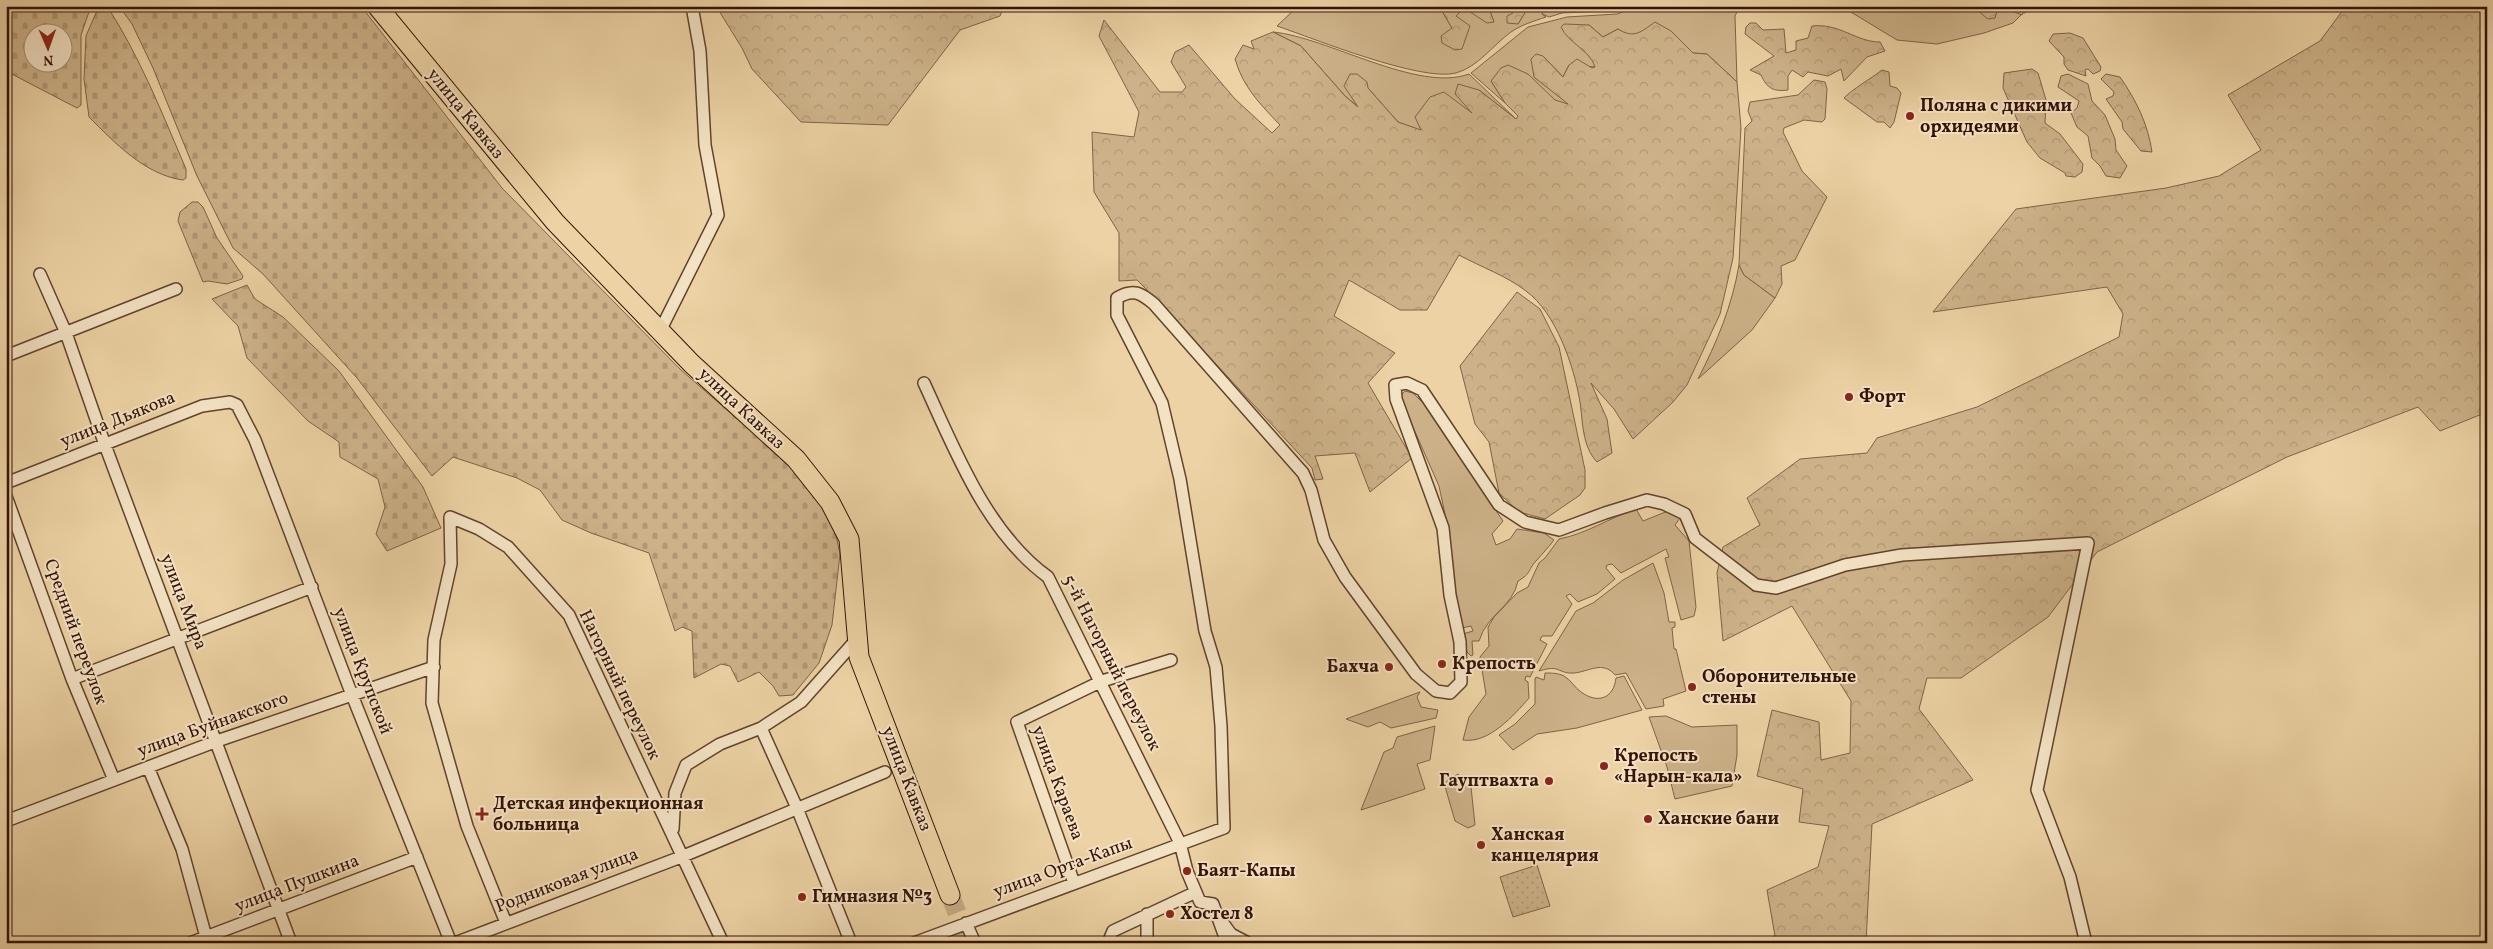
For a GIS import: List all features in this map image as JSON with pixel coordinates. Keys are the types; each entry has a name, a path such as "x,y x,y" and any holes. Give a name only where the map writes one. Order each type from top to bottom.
{"highway":[{"name":"улица Кавказ","path":"377,6 527,191 660,331 796,459 830,502 849,539 859,658 869,687 902,765 950,895"}],"street":[{"path":"660,331 718,215 705,145 700,50 692,6"},
{"name":"улица Мира","path":"40,274 66,333 104,445 217,741 291,943"},
{"path":"6,356 176,289"},
{"name":"улица Орта-Капы","path":"914,943 1224,828 1216,667 1205,630 1180,479 1162,403 1117,315 1117,298 1126,292 1140,292 1154,304 1303,473 1311,490 1324,540 1345,577 1416,674 1441,693 1450,694 1461,682 1460,642 1450,595 1443,528 1396,399 1394,386 1407,383 1422,390 1499,505 1525,522 1559,530 1604,513 1647,500 1664,504 1685,514 1694,538 1756,585 1776,588 1845,565 1902,555 2088,542 2037,790 2070,878 2086,943"},
{"name":"5-й Нагорный переулок","path":"924,383 981,502 1031,564 1048,577 1102,681 1180,843 1187,871 1196,892"},
{"name":"улица Дьякова","path":"6,483 202,406 230,402 237,405 242,411"},
{"name":"улица Крупской","path":"242,411 312,587 352,695 453,943"},
{"name":"Средний переулок","path":"6,496 72,679 114,780"},
{"name":"Нагорный переулок","path":"434,667 434,640 451,564 450,517 478,529 508,547 569,615 723,943"},
{"path":"72,679 312,587"},
{"path":"674,836 672,820 675,793 686,765 720,744 761,728 800,702 857,639"},
{"path":"1102,681 1171,660"},
{"path":"434,667 432,703 467,826 506,923"},
{"name":"улица Буйнакского","path":"6,821 217,741 434,667"},
{"name":"улица Караева","path":"1074,883 1017,722 1102,681"},
{"path":"761,728 797,808 851,943"},
{"path":"148,767 182,849 206,937"},
{"name":"Родниковая улица","path":"453,943 681,857 885,772"},
{"name":"улица Пушкина","path":"190,943 417,857"},
{"path":"1108,943 1113,931 1196,892 1200,902 1213,904 1227,943"},
{"path":"1147,914 1147,943"},
{"path":"1218,915 1231,934 1248,943"},
{"path":"966,923 975,943"}],"green space":[{"path":"6,6 91,6 81,35 81,105 77,108 6,71"},
{"path":"99,6 107,6 140,65 186,169 186,178 183,180 156,172 131,156 89,117 84,79 86,36"},
{"path":"119,6 361,6 502,188 681,370 782,458 817,498 834,526 840,554 832,625 819,663 793,695 779,696 773,686 759,672 738,682 730,666 721,664 694,678 692,631 682,627 675,631 649,553 591,533 562,520 540,490 517,478 453,457 432,476 357,378 263,274 233,248 197,176 153,68 132,24"},
{"path":"716,6 1004,6 1000,16 960,30 888,125 801,122 752,69 742,48"},
{"path":"1330,6 1439,6 1452,28 1456,50 1456,16 1464,8 1494,22 1488,6 1512,6 1518,24 1529,6 1547,6 1542,14 1546,17 1523,25 1511,32 1471,66 1456,73 1440,74 1394,66 1277,26 1296,8"},
{"path":"1439,6 1488,6 1494,22 1487,23 1464,8 1456,16 1470,26 1462,49 1455,50 1442,43 1441,36 1452,28"},
{"path":"1512,6 1529,6 1518,24 1507,23 1507,16 1513,13"},
{"path":"1547,6 1565,6 1562,13 1549,17 1542,14"},
{"path":"1565,6 1620,6 1606,11 1562,13"},
{"path":"1638,6 1740,6 1735,16 1737,82 1707,54 1693,53 1671,31 1627,35 1618,29 1603,37 1589,25 1563,30 1593,60 1596,67 1569,65 1563,77 1543,56 1534,77 1569,104 1561,104 1549,96 1491,81 1505,103 1471,73 1528,27 1567,17 1617,14"},
{"path":"1841,6 1977,6 1977,10 1995,18 1998,6 2007,6 2009,10 2023,13 2013,23 1984,33 1937,44 1897,40"},
{"path":"1977,6 1998,6 1995,18 1988,19 1977,10"},
{"path":"2007,6 2027,6 2022,15 2009,10"},
{"path":"2346,6 2487,6 2487,412 2440,431 2418,407 2287,457 2097,552 2048,617 1961,678 1927,678 1919,709 1973,780 1872,824 1866,943 1762,943 1775,936 1767,890 1818,867 1829,826 1799,822 1803,789 1757,776 1772,710 1819,722 1821,760 1850,753 1851,701 1792,606 1723,641 1717,573 1723,547 1760,525 1747,498 1800,459 1867,453 1877,438 1977,407 2119,337 2123,314 2107,287 1933,312 2016,209 2166,188 2219,176 2261,150 2228,95 2320,41"},
{"path":"1104,20 1160,92 1182,92 1186,87 1171,62 1175,52 1189,45 1235,99 1272,133 1280,125 1247,87 1235,59 1243,45 1254,49 1251,41 1273,32 1301,46 1345,96 1358,107 1344,86 1350,74 1357,74 1367,82 1368,88 1398,122 1421,130 1415,117 1430,97 1444,92 1472,113 1455,94 1458,84 1479,90 1516,119 1518,116 1505,103 1491,81 1501,68 1508,65 1528,74 1555,100 1568,104 1534,77 1531,59 1536,54 1543,56 1563,77 1569,65 1577,59 1592,68 1595,67 1589,56 1564,33 1561,27 1564,24 1589,25 1603,37 1618,29 1629,34 1637,33 1655,22 1671,31 1693,53 1707,54 1737,82 1741,128 1733,258 1720,314 1687,385 1673,402 1633,439 1614,409 1591,383 1607,419 1612,453 1597,462 1588,449 1577,388 1562,341 1546,313 1526,291 1502,276 1459,255 1427,310 1400,310 1349,280 1334,316 1395,353 1368,383 1412,458 1370,492 1355,453 1315,456 1323,479 1315,480 1312,468 1155,298 1137,280 1119,281 1119,233 1094,192 1092,132 1134,137 1139,112 1099,36"},
{"path":"1750,23 1756,23 1763,30 1784,29 1786,53 1796,50 1796,41 1808,38 1812,26 1831,27 1863,39 1880,42 1885,51 1867,57 1844,81 1841,69 1828,76 1808,72 1803,77 1792,70 1788,76 1788,90 1774,90 1768,86 1761,75 1750,70 1774,56 1745,34 1746,27"},
{"path":"1273,32 1295,36 1372,62 1424,76 1448,78 1469,74 1516,119 1479,90 1476,116 1422,131 1398,122 1368,88 1361,109 1345,96 1301,46"},
{"path":"2070,33 2083,38 2101,67 2100,71 2093,74 2088,69 2085,70 2086,76 2068,70 2064,64 2064,57 2049,41 2053,34"},
{"path":"2032,69 2038,73 2046,100 2045,123 2060,134 2083,164 2082,172 2075,177 2066,176 2065,173 2040,158 2027,142 2003,88 2004,73"},
{"path":"1882,70 1889,72 1890,86 1897,88 1901,93 1894,122 1890,128 1884,122 1877,122 1844,98"},
{"path":"2068,74 2088,84 2092,101 2105,115 2115,139 2116,150 2127,166 2120,178 2106,176 2092,158 2088,136 2077,127 2071,113 2077,108 2079,101 2058,87 2061,76"},
{"path":"2106,74 2120,77 2131,94 2144,122 2152,152 2141,151 2123,129 2122,122 2106,99 2113,96 2114,92 2101,79"},
{"path":"1814,80 1825,82 1827,89 1825,119 1822,122 1804,120 1784,128 1783,132 1802,171 1827,197 1795,260 1781,266 1782,284 1775,298 1744,275 1739,265 1745,128 1752,121 1748,111 1750,102 1798,95"},
{"path":"192,202 198,202 203,207 217,238 243,276 242,279 227,284 203,282 178,221 180,212"},
{"path":"1739,265 1744,275 1775,298 1752,330 1698,379 1723,324"},
{"path":"247,285 255,299 283,317 339,371 423,487 441,528 387,551 376,534 385,507 378,479 340,457 339,442 308,421 247,358 238,326 212,299"},
{"path":"1517,292 1540,309 1559,347 1585,470 1585,488 1580,495 1545,519 1519,512 1499,493 1489,442 1475,424 1460,366"},
{"path":"1405,391 1413,393 1425,405 1503,521 1492,534 1496,545 1510,539 1517,529 1544,533 1554,540 1533,564 1527,574 1518,581 1511,598 1488,624 1479,641 1472,641 1473,655 1471,656 1467,652 1463,634 1473,631 1471,626 1462,628 1453,594 1448,528 1439,486 1401,400 1401,395"},
{"path":"1636,509 1643,521 1668,511 1680,518 1675,525 1689,541 1696,607 1694,616 1681,620 1665,558 1669,557 1666,549 1621,573 1612,564 1607,565 1606,568 1615,579 1597,594 1578,602 1570,594 1566,596 1572,604 1552,636 1542,636 1540,640 1547,644 1530,677 1526,676 1525,680 1528,682 1529,698 1508,720 1491,733 1482,738 1463,740 1469,717 1486,694 1480,657 1489,646 1488,627 1494,617 1517,593 1528,587 1539,563 1559,539 1569,537"},
{"path":"1653,563 1664,593 1669,622 1675,622 1675,627 1672,628 1674,649 1676,649 1686,691 1663,699 1664,706 1646,709 1626,673 1615,675 1606,668 1595,668 1574,673 1551,668 1539,671 1576,611 1593,603 1623,580"},
{"path":"1545,673 1564,676 1581,692 1594,698 1604,697 1609,694 1615,685 1616,678 1624,676 1642,710 1577,728 1537,734 1513,750 1499,735 1515,724 1535,704 1535,679 1536,677 1544,680"},
{"path":"1420,692 1417,697 1421,707 1438,710 1436,718 1391,728 1380,722 1368,727 1346,719"},
{"path":"1666,716 1692,727 1737,725 1737,755 1732,786 1675,799 1667,767 1649,717"},
{"path":"1435,726 1430,760 1417,764 1425,789 1361,810 1384,752 1393,748 1397,737"},
{"path":"1458,774 1466,787 1471,787 1475,825 1468,828 1455,821 1444,783"},
{"path":"1537,865 1550,906 1513,917 1500,877"}],"tunnel":[{"path":"950,895 969,943"}],"place":[{"name":"Поляна с дикими орхидеями","path":"1910,116"},
{"name":"Форт","path":"1849,397"},
{"name":"Крепость","path":"1442,664"},
{"name":"Бахча","path":"1389,667"},
{"name":"Оборонительные стены","path":"1692,687"},
{"name":"Крепость «Нарын-кала»","path":"1604,766"},
{"name":"Гауптвахта","path":"1549,781"},
{"name":"Детская инфекционная больница","path":"482,814"},
{"name":"Ханские бани","path":"1648,819"},
{"name":"Ханская канцелярия","path":"1481,845"},
{"name":"Баят-Капы","path":"1187,871"},
{"name":"Гимназия №3","path":"802,897"},
{"name":"Хостел 8","path":"1170,914"}]}
